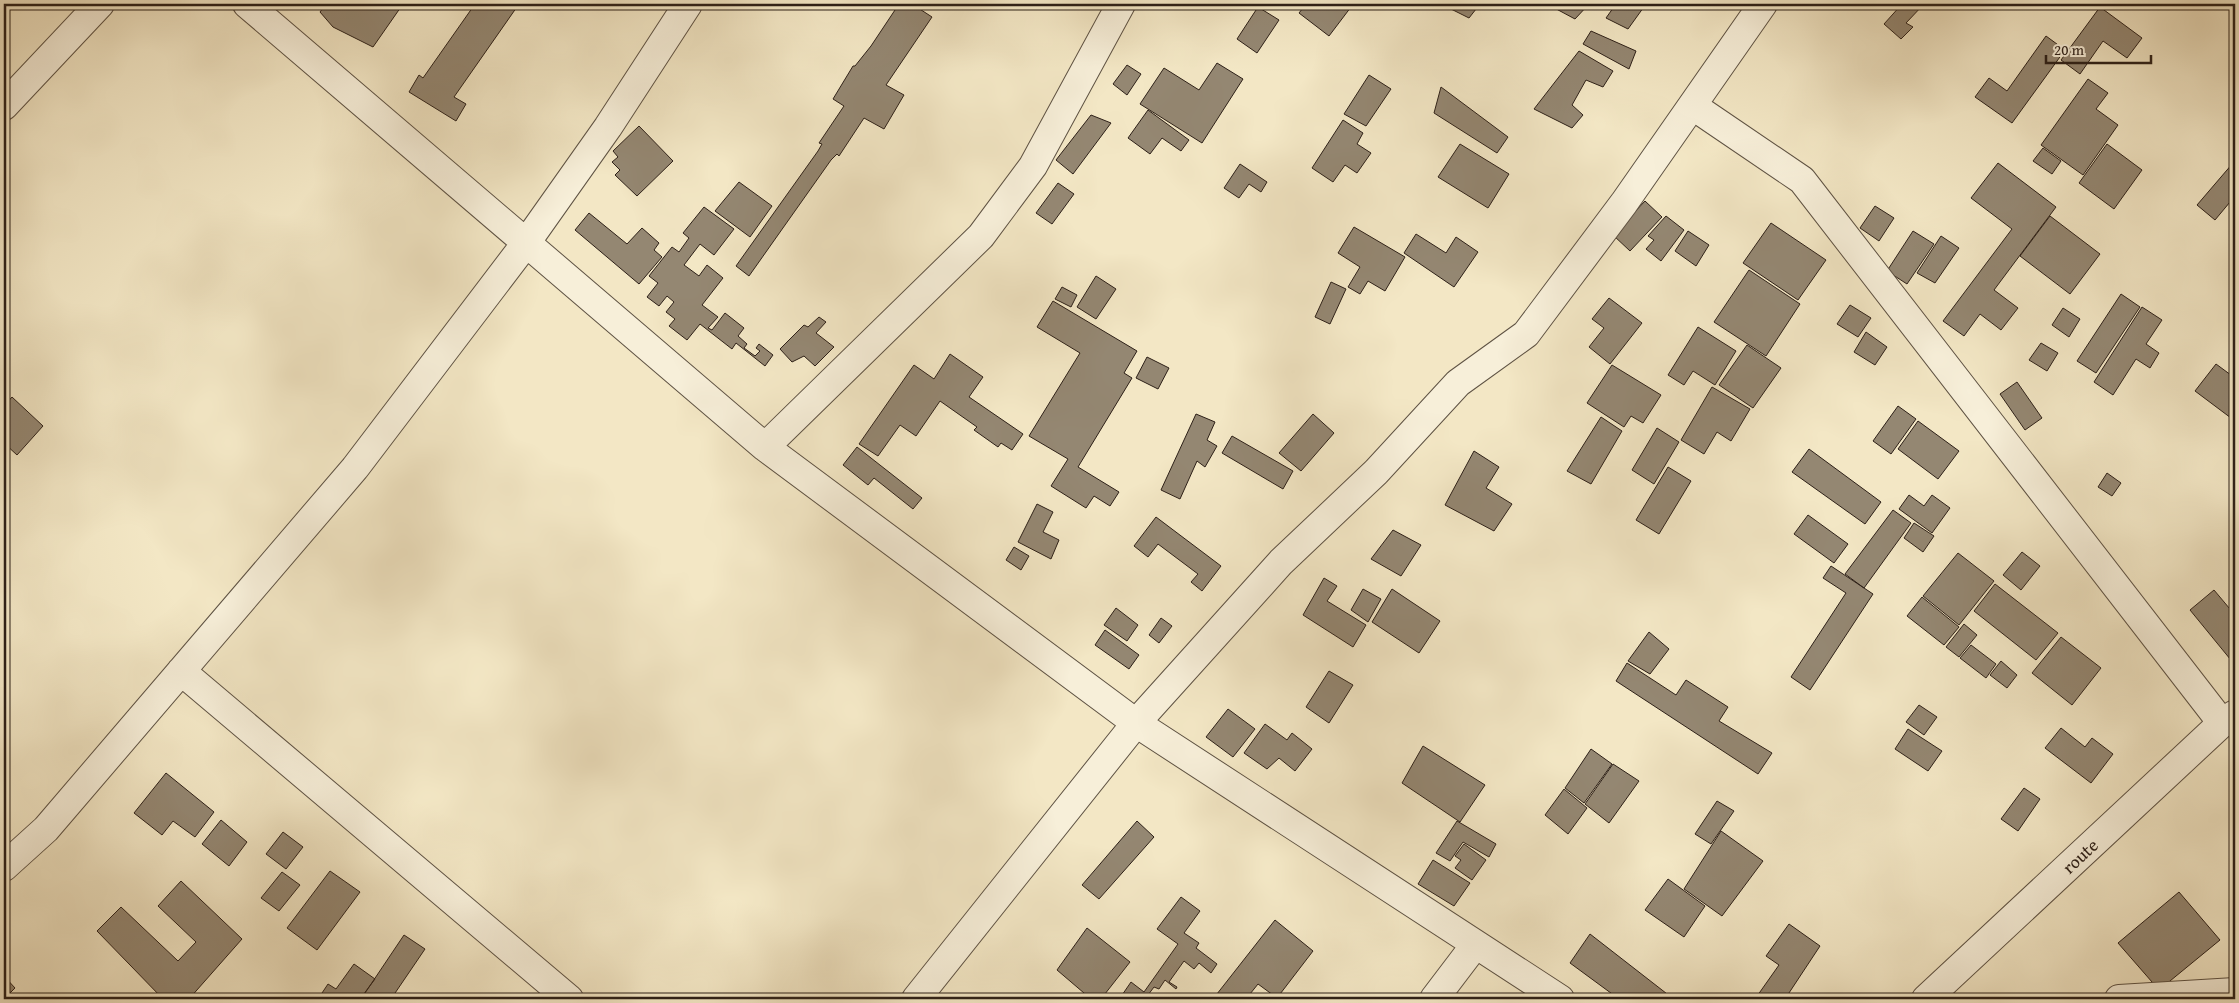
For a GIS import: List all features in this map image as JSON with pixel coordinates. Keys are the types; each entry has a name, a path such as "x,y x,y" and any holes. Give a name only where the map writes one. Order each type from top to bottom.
{"street":[{"path":"4,106 100,4"},
{"path":"247,4 765,447 1136,723 1560,999"},
{"path":"4,867 46,829 355,468 526,244 608,127 688,4"},
{"path":"765,447 981,236 1033,166 1121,4"},
{"path":"916,999 1136,723 1281,562 1376,472 1458,383 1526,334 1693,106 1763,4"},
{"path":"1693,106 1802,180 2229,718"},
{"path":"181,671 555,995"},
{"name":"route","path":"1926,999 2229,718"},
{"path":"1434,999 1475,944"},
{"path":"2119,999 2235,992"}],"building":[{"path":"326,4 403,4 373,47 333,27 320,12"},
{"path":"475,4 519,4 454,97 466,104 456,121 409,92 419,75 423,78"},
{"path":"899,4 912,4 932,17 886,85 904,95 884,129 864,118 839,156 837,154 831,160 749,276 736,266 818,151 822,144 819,143 844,106 833,99 853,66 871,46"},
{"path":"1306,4 1347,4 1351,7 1329,36 1299,13"},
{"path":"1441,4 1480,4 1469,18"},
{"path":"1547,4 1589,4 1575,19"},
{"path":"1616,4 1646,4 1628,29 1606,18"},
{"path":"1902,4 1924,4 1906,23 1913,27 1901,39 1884,24"},
{"path":"1258,7 1279,20 1257,53 1237,39"},
{"path":"2100,7 2142,38 2127,58 2103,41 2080,74 2061,60"},
{"path":"1591,31 1636,51 1629,69 1583,44"},
{"path":"2046,36 2065,50 2012,123 1975,97 1989,78 2007,91"},
{"path":"1579,51 1613,71 1603,87 1586,80 1572,105 1583,115 1572,128 1534,109"},
{"path":"1217,63 1243,79 1202,143 1140,104 1164,68 1199,90"},
{"path":"1127,65 1141,74 1127,95 1113,84"},
{"path":"1369,75 1391,89 1366,126 1344,114"},
{"path":"2088,79 2108,93 2096,109 2118,125 2083,175 2041,145"},
{"path":"1441,87 1508,137 1497,153 1434,113"},
{"path":"1148,110 1189,140 1181,151 1162,138 1150,154 1128,138"},
{"path":"1091,115 1111,123 1073,174 1056,160"},
{"path":"1343,120 1363,133 1357,144 1371,153 1357,173 1345,165 1333,182 1312,168"},
{"path":"639,126 673,161 637,196 615,175 620,170 612,162 618,157 613,151"},
{"path":"1460,144 1509,174 1488,208 1438,177"},
{"path":"2107,144 2142,170 2114,209 2079,183"},
{"path":"2043,148 2061,161 2052,174 2033,161"},
{"path":"1998,163 2056,207 1994,290 2018,308 2001,330 1980,314 1964,336 1943,321 2012,229 1971,198"},
{"path":"2233,163 2235,165 2235,196 2215,220 2197,205"},
{"path":"1240,164 1267,182 1261,192 1249,184 1239,198 1224,188"},
{"path":"739,182 772,206 750,237 715,211"},
{"path":"1058,183 1074,194 1052,224 1036,213"},
{"path":"1645,201 1662,217 1630,251 1613,235"},
{"path":"1875,206 1894,218 1879,241 1860,228"},
{"path":"704,207 734,229 714,255 700,244 684,265 699,276 707,265 723,278 702,305 718,317 708,328 712,330 725,313 744,328 738,336 747,344 744,348 755,356 760,351 756,348 759,344 773,355 765,366 736,343 732,349 700,324 687,340 669,326 675,319 666,312 674,302 667,296 659,306 647,297 658,283 649,276 672,247 679,252 689,238 683,233"},
{"path":"589,213 627,244 642,228 659,243 654,250 662,257 639,284 575,230"},
{"path":"1666,216 1684,230 1661,261 1646,249 1654,240 1648,236"},
{"path":"2050,216 2100,254 2070,294 2020,256"},
{"path":"1771,223 1826,260 1798,300 1743,263"},
{"path":"1354,227 1405,257 1385,291 1368,281 1360,294 1348,287 1360,267 1338,253"},
{"path":"1688,231 1709,245 1696,266 1675,251"},
{"path":"1913,231 1934,244 1907,284 1887,271"},
{"path":"1416,234 1446,253 1456,237 1478,252 1454,287 1404,253"},
{"path":"1941,236 1959,248 1935,283 1917,273"},
{"path":"1749,270 1800,304 1766,356 1714,322"},
{"path":"1096,276 1116,289 1096,319 1077,307"},
{"path":"1331,282 1346,289 1330,324 1315,317"},
{"path":"1062,287 1077,295 1071,307 1055,299"},
{"path":"2121,294 2140,307 2096,373 2077,361"},
{"path":"1609,298 1642,323 1610,364 1589,347 1604,328 1592,319"},
{"path":"1053,301 1137,351 1124,373 1132,378 1078,467 1119,492 1110,506 1094,496 1086,508 1051,486 1068,459 1029,436 1080,353 1037,327"},
{"path":"1850,305 1871,318 1858,337 1837,324"},
{"path":"2142,307 2162,320 2146,344 2159,353 2150,368 2136,359 2113,395 2094,382"},
{"path":"2063,308 2080,319 2069,337 2052,325"},
{"path":"819,317 826,322 816,333 834,347 815,366 804,356 792,362 780,349 804,325 808,327"},
{"path":"1698,327 1736,351 1715,385 1693,371 1684,385 1668,375"},
{"path":"1866,332 1887,347 1875,365 1854,352"},
{"path":"2041,343 2058,353 2047,371 2029,360"},
{"path":"1747,345 1781,368 1753,408 1719,385"},
{"path":"950,354 983,377 969,397 1023,434 1012,450 1001,443 998,447 974,430 977,427 940,401 916,436 900,425 878,456 859,444 914,365 934,379"},
{"path":"1147,357 1169,368 1158,389 1136,378"},
{"path":"2216,364 2235,378 2235,421 2195,391"},
{"path":"1612,365 1661,395 1643,423 1631,416 1624,427 1587,403"},
{"path":"2017,382 2042,418 2025,430 2000,394"},
{"path":"1712,387 1750,409 1731,441 1717,432 1704,454 1681,440"},
{"path":"12,397 43,426 17,455 4,443 4,406"},
{"path":"1898,406 1916,419 1891,454 1873,441"},
{"path":"1196,414 1215,422 1207,440 1217,446 1205,467 1197,461 1180,499 1161,490"},
{"path":"1313,414 1334,433 1301,471 1279,453"},
{"path":"1601,417 1622,431 1591,484 1567,471"},
{"path":"1918,421 1959,451 1938,479 1898,449"},
{"path":"1657,428 1679,442 1654,484 1632,470"},
{"path":"1232,436 1293,471 1283,489 1222,453"},
{"path":"857,447 922,498 913,509 874,478 868,485 843,465"},
{"path":"1809,449 1881,502 1865,524 1792,472"},
{"path":"1474,451 1499,467 1486,488 1512,504 1494,531 1445,505"},
{"path":"1668,467 1691,481 1659,534 1636,520"},
{"path":"2107,473 2121,483 2112,496 2098,487"},
{"path":"1909,495 1924,506 1932,495 1950,508 1932,533 1899,509"},
{"path":"1037,504 1053,512 1043,532 1059,540 1051,559 1018,542"},
{"path":"1893,510 1911,523 1864,588 1845,574"},
{"path":"1808,515 1848,544 1834,563 1794,534"},
{"path":"1156,517 1221,566 1202,591 1191,582 1198,574 1158,544 1148,557 1134,546"},
{"path":"1914,523 1934,536 1923,552 1904,538"},
{"path":"1393,530 1421,545 1401,576 1371,559"},
{"path":"1014,547 1029,556 1021,570 1006,560"},
{"path":"2022,552 2040,566 2021,590 2003,575"},
{"path":"1958,553 1994,581 1959,625 1923,596"},
{"path":"1831,566 1873,594 1810,690 1791,677 1846,593 1823,578"},
{"path":"1324,578 1337,586 1327,601 1366,625 1353,647 1303,615"},
{"path":"1995,584 2058,633 2036,660 1974,611"},
{"path":"1363,589 1381,599 1368,622 1351,610"},
{"path":"1392,589 1440,621 1419,653 1372,622"},
{"path":"2214,590 2235,615 2235,665 2190,610"},
{"path":"1922,597 1959,627 1944,645 1907,616"},
{"path":"1116,608 1138,625 1127,641 1104,625"},
{"path":"1161,618 1172,626 1159,643 1149,635"},
{"path":"1964,624 1977,635 1959,657 1946,647"},
{"path":"1105,630 1139,655 1129,669 1095,645"},
{"path":"1649,632 1669,649 1650,674 1628,661"},
{"path":"2061,637 2101,668 2072,705 2032,673"},
{"path":"1971,645 1996,664 1986,678 1960,658"},
{"path":"2001,661 2017,675 2007,688 1990,675"},
{"path":"1627,663 1676,695 1686,680 1728,707 1719,721 1772,753 1758,774 1616,681"},
{"path":"1329,671 1353,685 1329,723 1306,707"},
{"path":"1919,705 1937,717 1924,735 1906,722"},
{"path":"1228,709 1255,729 1233,757 1206,737"},
{"path":"1265,724 1287,740 1292,733 1312,749 1295,771 1279,758 1267,769 1244,753"},
{"path":"2061,728 2085,747 2092,738 2113,754 2091,783 2045,748"},
{"path":"1908,729 1942,751 1928,771 1895,749"},
{"path":"1423,746 1485,785 1460,822 1402,783"},
{"path":"1591,749 1612,764 1584,803 1565,788"},
{"path":"1613,764 1639,781 1609,823 1585,804"},
{"path":"166,773 214,812 195,837 173,821 162,835 134,813"},
{"path":"2024,788 2040,799 2018,831 2001,819"},
{"path":"1564,789 1587,808 1568,834 1545,815"},
{"path":"1717,801 1734,811 1711,844 1695,834"},
{"path":"221,820 247,842 229,866 202,844"},
{"path":"1137,821 1154,837 1099,899 1082,885"},
{"path":"1457,821 1496,844 1489,857 1463,842 1450,861 1436,853"},
{"path":"1721,831 1763,861 1722,916 1684,889"},
{"path":"283,832 303,847 286,869 266,854"},
{"path":"1464,844 1486,860 1472,880 1455,868 1461,860 1455,856"},
{"path":"1433,860 1470,883 1454,906 1418,884"},
{"path":"330,871 360,892 317,950 287,928"},
{"path":"282,872 300,885 279,911 261,898"},
{"path":"1668,879 1705,906 1684,937 1645,910"},
{"path":"181,881 242,939 189,999 163,999 97,931 121,907 178,961 196,942 158,906"},
{"path":"2179,892 2220,940 2159,990 2118,943"},
{"path":"1181,897 1200,911 1184,933 1199,943 1196,948 1217,964 1211,973 1199,963 1194,969 1184,961 1169,982 1177,987 1176,989 1165,980 1159,989 1154,987 1145,999 1114,999 1116,994 1120,998 1131,982 1144,992 1178,944 1157,929"},
{"path":"1275,920 1313,951 1277,998 1258,984 1246,999 1213,999"},
{"path":"1789,924 1820,946 1785,999 1755,999 1779,965 1766,956"},
{"path":"1087,928 1130,962 1101,999 1091,999 1057,970"},
{"path":"1590,934 1671,997 1669,999 1619,999 1570,963"},
{"path":"404,935 425,949 391,999 361,999"},
{"path":"354,964 375,979 360,999 318,999 328,984 336,989"},
{"path":"4,976 15,988 4,999"}]}
